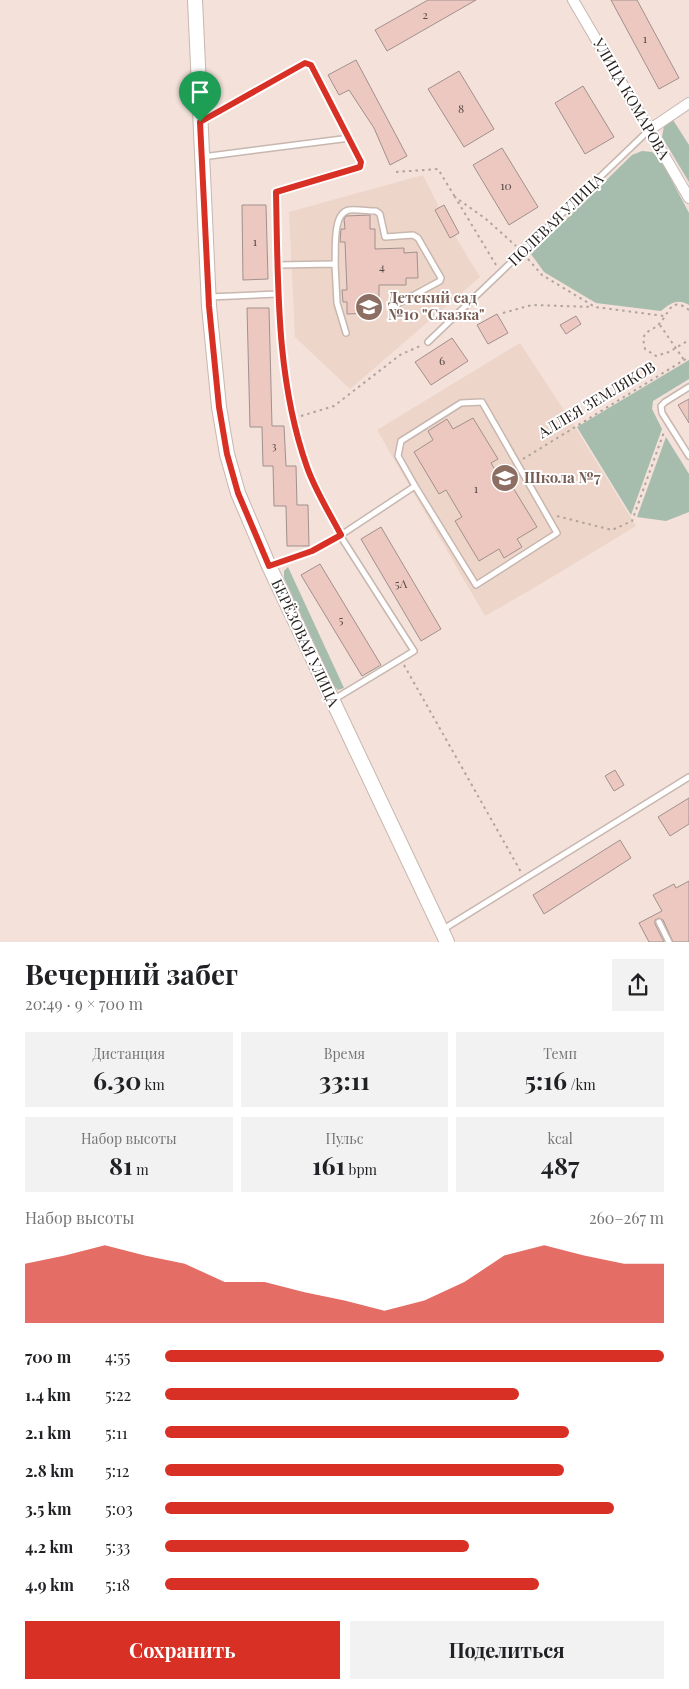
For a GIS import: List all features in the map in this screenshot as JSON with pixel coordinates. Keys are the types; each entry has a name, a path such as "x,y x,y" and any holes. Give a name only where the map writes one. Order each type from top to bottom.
{"street":[{"name":"БЕРЁЗОВАЯ УЛИЦА","path":"195,0 208,297 219,407 227,454 238,493 269,566 444,936"},
{"name":"УЛИЦА КОМАРОВА","path":"573,0 689,198"},
{"name":"ПОЛЕВАЯ УЛИЦА","path":"649,130 689,103"}],"lane":[{"path":"200,122 305,63 311,65 361,162 360,167 276,192 278,294 287,394 307,468 341,535 414,651 332,700"},
{"name":"ПОЛЕВАЯ УЛИЦА","path":"428,342 649,130"},
{"path":"202,157 350,138"},
{"path":"346,333 337,303 335,264 337,225 339,216 343,212 349,210 376,211 380,214 386,237 413,235 418,238 441,278 440,281 392,307"},
{"path":"277,266 335,264"},
{"path":"208,297 278,294"},
{"path":"689,386 661,406 662,413 689,456"},
{"path":"482,402 557,533 476,585 415,486 398,456 401,441 461,403 482,402"},
{"path":"269,566 312,551 341,535 415,486"},
{"path":"444,936 524,879 689,776"},
{"path":"659,922 669,942"}],"path":[{"path":"396,172 438,169 501,273"},
{"path":"455,197 486,219 542,275 595,306"},
{"path":"503,312 532,305 595,306 664,316"},
{"path":"689,310 684,306 673,306 659,324 648,330 644,336 645,349 656,356 676,348 689,340"},
{"path":"659,324 684,360"},
{"path":"294,418 334,406 400,355 428,342"},
{"name":"АЛЛЕЯ ЗЕМЛЯКОВ","path":"516,463 689,357"},
{"path":"546,513 612,530 632,520 668,423"},
{"path":"400,659 524,879"}],"shaded area":[{"name":"Детский сад №10 \"Сказка\"","path":"423,175 439,207 444,205 459,233 455,236 480,277 350,389 295,337 289,212"},
{"name":"Школа №7","path":"520,343 636,526 485,616 377,430"}],"green space":[{"path":"673,120 689,145 689,182 662,137 664,126"},
{"path":"642,151 652,152 661,160 689,213 689,305 674,302 661,311 596,303 544,272 531,254 632,155"},
{"path":"689,360 689,379 653,401 652,409 662,429 631,515 577,427"},
{"path":"666,437 689,474 689,512 666,521 637,517"},
{"path":"288,567 344,688 338,690 334,686 284,578 284,571"}],"building":[{"path":"428,0 476,0 387,51 375,30"},
{"path":"611,0 637,0 679,78 659,89"},
{"path":"356,60 407,156 390,165 374,128 349,90 339,95 328,75"},
{"path":"459,71 494,129 464,147 428,89"},
{"path":"583,86 614,137 585,154 555,103"},
{"path":"502,148 538,207 509,225 473,165"},
{"path":"242,205 266,205 268,279 243,280"},
{"path":"444,205 459,233 450,238 435,210"},
{"path":"370,215 370,229 375,229 375,249 404,248 404,253 417,252 418,278 406,278 406,285 379,285 379,301 372,301 373,313 347,314 347,302 343,302 342,290 347,290 345,242 340,242 341,229 345,229 344,219 346,216"},
{"path":"247,308 269,308 272,426 284,426 286,466 296,466 297,505 308,505 309,546 287,546 286,506 274,506 273,466 263,466 262,427 250,427"},
{"path":"497,314 508,333 488,344 477,325"},
{"path":"576,316 581,324 566,334 560,325"},
{"path":"452,338 468,361 431,385 415,362"},
{"path":"689,399 689,423 678,405"},
{"path":"473,418 498,459 491,463 507,489 512,486 537,527 517,539 522,547 504,558 499,549 479,561 455,521 462,517 446,490 439,494 414,452 433,440 428,431 447,419 453,429"},
{"path":"381,527 441,629 421,641 361,539"},
{"path":"320,564 381,665 362,676 301,575"},
{"path":"615,770 624,785 614,791 605,776"},
{"path":"689,798 689,824 670,836 658,817"},
{"path":"620,840 631,858 544,914 533,895"},
{"path":"689,881 689,942 673,942 663,920 659,918 655,920 655,924 664,942 649,942 639,923 662,911 653,895 674,884 676,888"}],"place":[{"name":"Детский сад №10 \"Сказка\"","path":"369,307"},
{"name":"Школа №7","path":"505,478"}],"route":[{"path":"305,63 311,65 361,162 360,167 276,192 278,294 287,394 307,468 341,535 312,551 269,566 238,493 227,454 219,407 209,306 200,122 305,63"}]}
